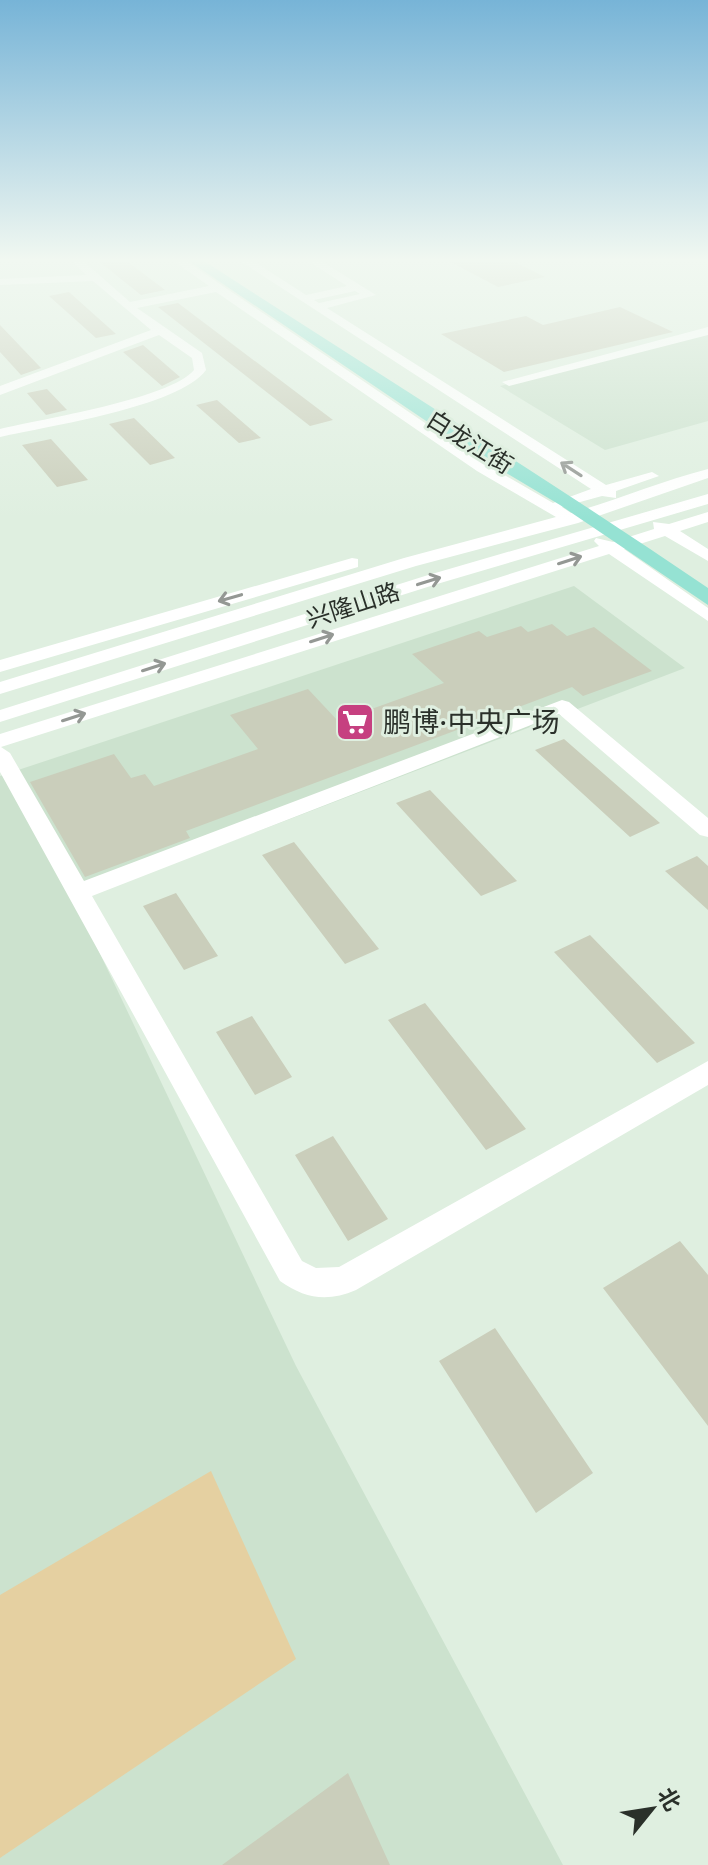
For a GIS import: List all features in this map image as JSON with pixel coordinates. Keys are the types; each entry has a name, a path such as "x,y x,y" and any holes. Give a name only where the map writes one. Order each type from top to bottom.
{"main road":[{"name":"白龙江街","path":"318,346 485,461 601,519"},
{"name":"白龙江街","path":"355,346 534,464 601,519 703,588"}],"street":[{"path":"0,391 119,346"},
{"path":"0,433 152,398 187,383 200,370 200,360 186,346"},
{"path":"308,346 485,461"},
{"name":"白龙江街","path":"379,346 532,443 601,519 708,615"},
{"path":"509,382 649,346"},
{"path":"390,369 424,374"},
{"path":"532,443 534,464"},
{"path":"0,741 601,519 708,459"},
{"name":"兴隆山路","path":"0,716 601,519 648,491 708,473"},
{"name":"兴隆山路","path":"0,688 410,562 601,519 708,499"},
{"name":"白龙江街","path":"601,519 624,503"},
{"path":"667,531 708,517"},
{"path":"0,666 601,519 667,531 708,556"},
{"path":"703,588 708,615"},
{"path":"78,892 562,706 708,830"},
{"path":"0,753 291,1271 307,1281 326,1284 345,1280 708,1072"}],"shaded area":[{"path":"660,346 708,346 708,421 605,450 500,386"},
{"path":"574,586 685,668 75,901 296,1366 563,1865 0,1865 0,776"},
{"path":"211,1471 296,1659 0,1858 0,1595"}],"building":[{"path":"0,346 20,346 41,368 21,375 0,352"},
{"path":"144,346 180,377 162,386 123,352"},
{"path":"208,346 235,346 333,420 310,426"},
{"path":"461,346 614,346 504,372"},
{"path":"47,389 67,410 46,415 27,393"},
{"path":"217,400 261,438 239,443 196,405"},
{"path":"134,418 175,458 150,465 109,424"},
{"path":"51,439 88,480 57,487 22,445"},
{"path":"552,624 567,636 594,627 652,671 583,696 572,687 186,831 190,838 85,877 30,782 114,754 131,778 145,774 154,786 258,749 230,715 308,689 338,721 444,683 412,654 479,631 487,637 521,626 528,632"},
{"path":"564,739 660,823 630,837 535,750"},
{"path":"430,790 517,881 481,896 396,803"},
{"path":"294,842 379,949 345,964 262,855"},
{"path":"697,856 708,866 708,910 665,871"},
{"path":"176,893 218,956 184,970 143,906"},
{"path":"590,935 695,1043 657,1063 554,952"},
{"path":"425,1003 526,1129 486,1150 388,1020"},
{"path":"252,1016 292,1077 255,1095 216,1032"},
{"path":"333,1136 388,1219 348,1241 295,1155"},
{"path":"680,1241 708,1275 708,1426 603,1288"},
{"path":"495,1328 593,1473 536,1513 439,1361"},
{"path":"348,1773 390,1865 222,1865"}],"place":[{"name":"鹏博·中央广场","path":"355,722"}]}
